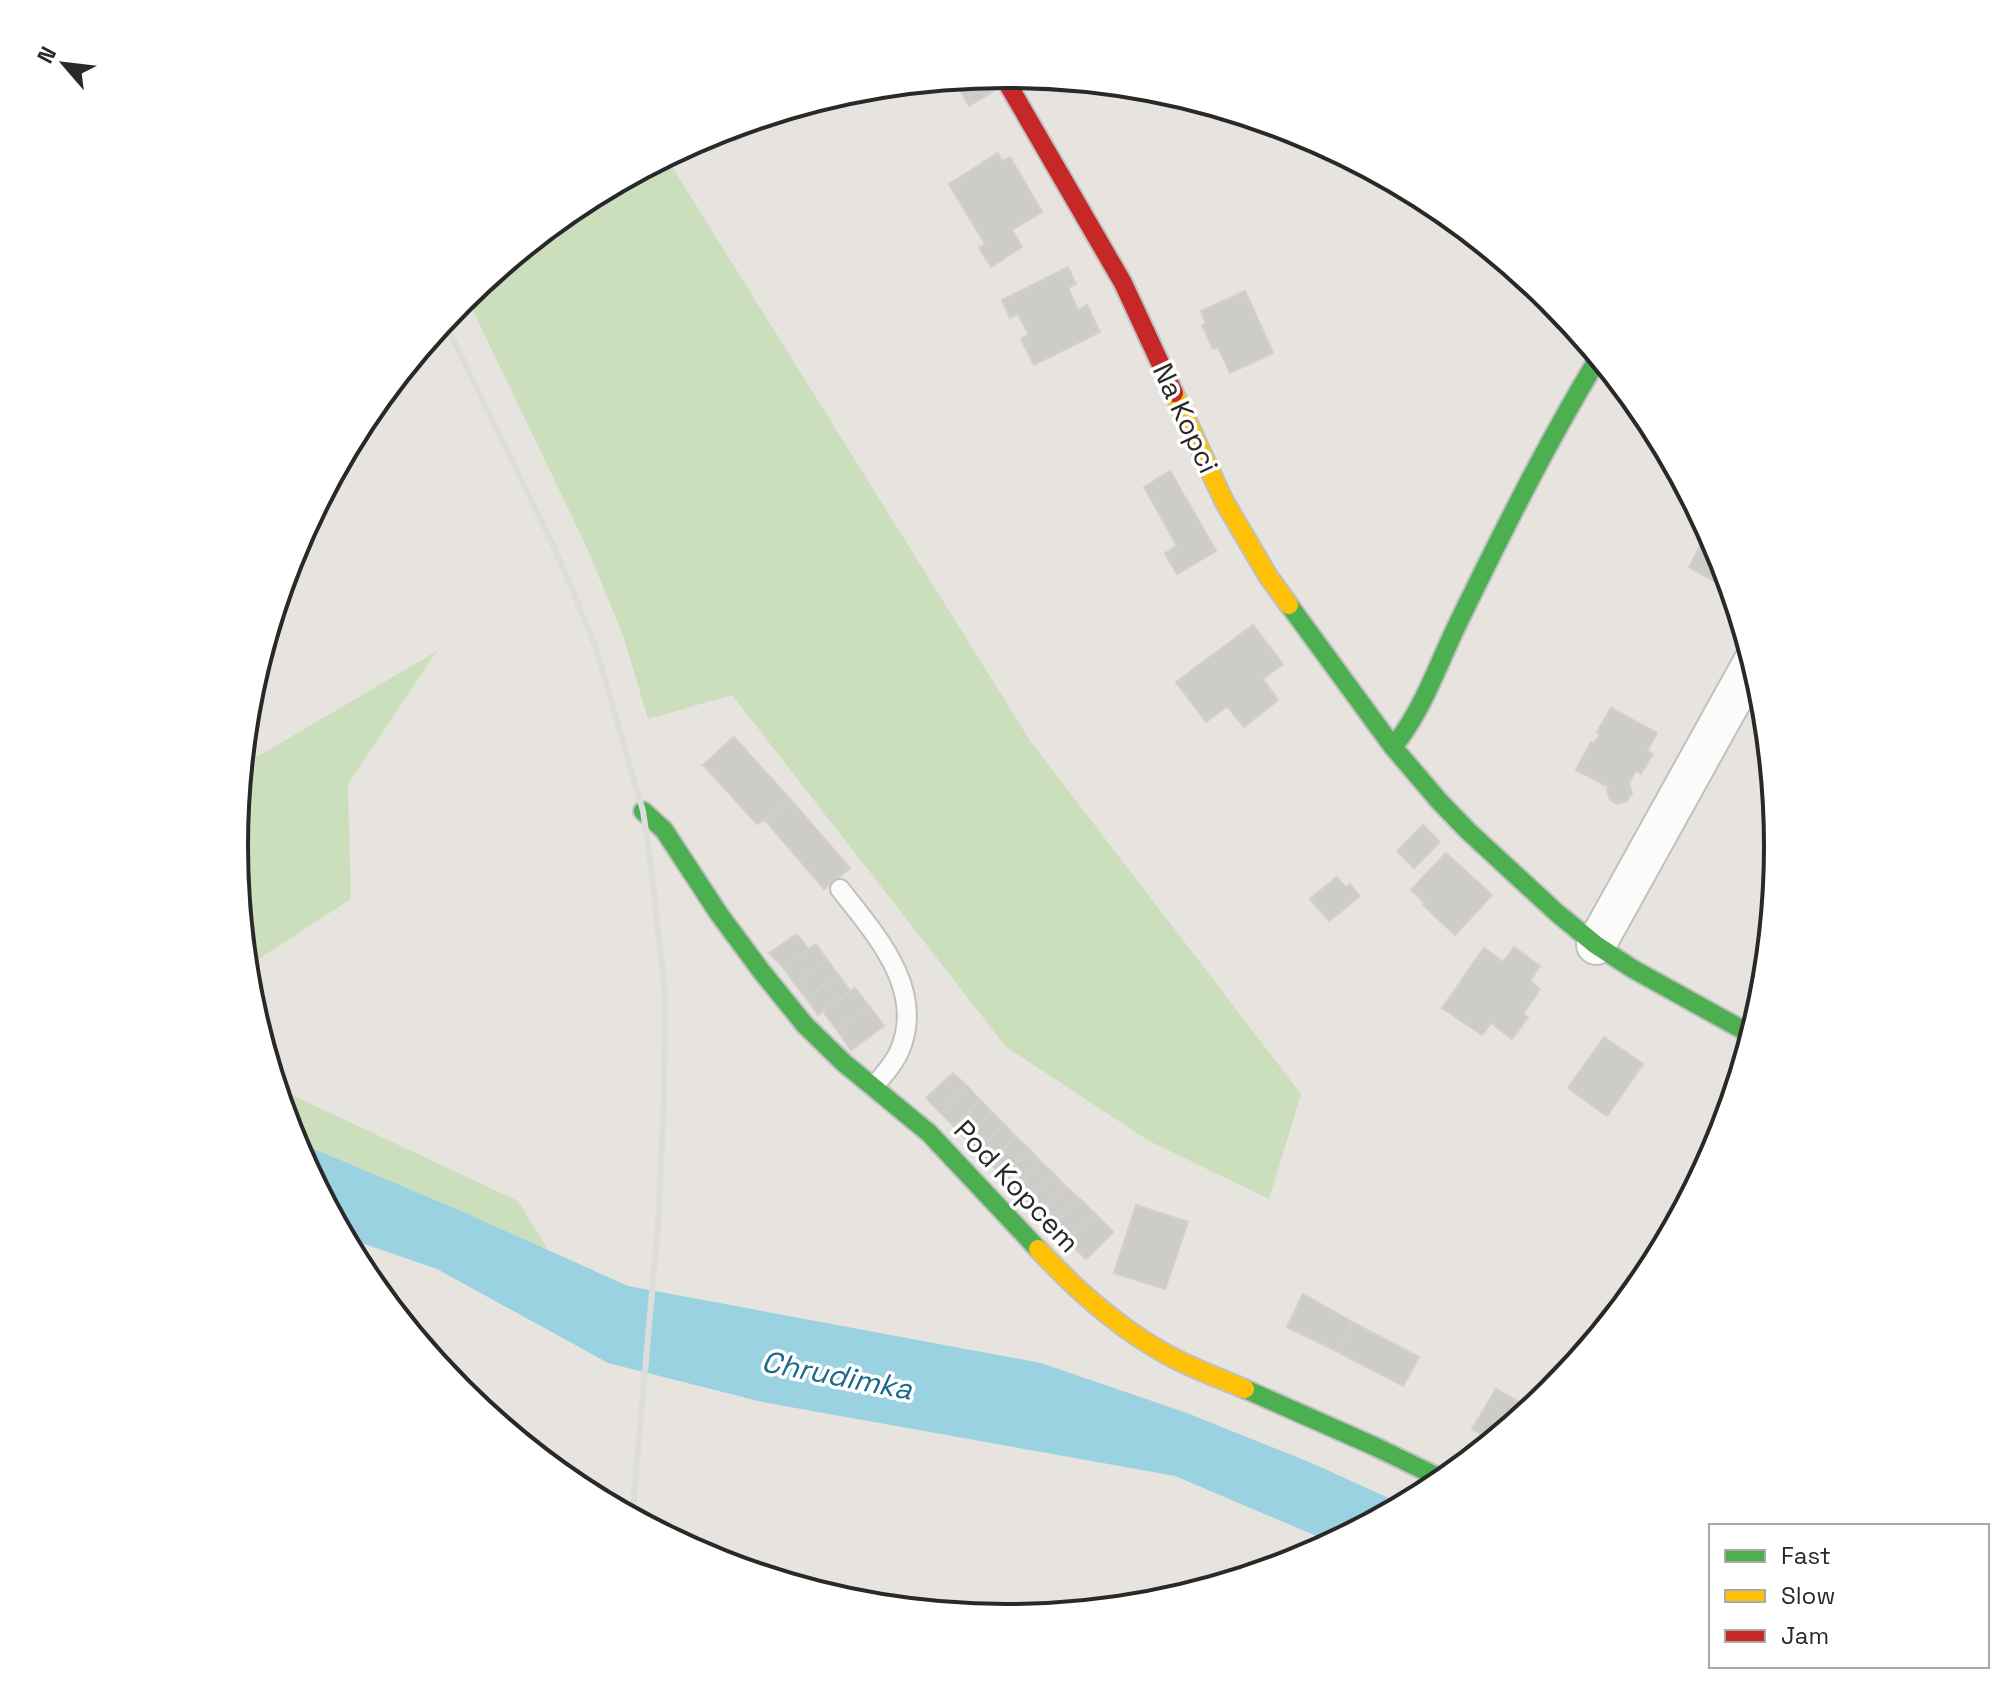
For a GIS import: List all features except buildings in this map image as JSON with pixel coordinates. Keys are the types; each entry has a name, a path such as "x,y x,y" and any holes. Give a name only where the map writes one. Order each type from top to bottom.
{"street":[{"name":"Na Kopci","path":"1010,88 1123,283 1224,501 1268,576 1393,747 1468,831 1596,945 1742,1029"},
{"path":"1393,747 1409,727 1539,461 1593,367"},
{"path":"1596,945 1745,676"},
{"name":"Pod Kopcem","path":"643,811 664,830 728,925 805,1025 929,1133 1075,1288 1129,1331 1167,1355 1431,1474"}],"lane":[{"path":"840,889 888,952 902,983 907,1007 906,1031 899,1051 873,1087"}],"green space":[{"path":"671,166 1031,742 1301,1094 1269,1199 1149,1141 1006,1047 732,695 648,719 624,638 587,548 472,309 507,276 585,216"},
{"path":"437,651 348,784 351,899 257,960 248,846 254,759"},
{"path":"291,1094 518,1201 548,1250 312,1148"}],"water":[{"name":"Chrudimka","path":"312,1148 628,1286 1041,1363 1187,1413 1390,1499 1318,1537 1175,1476 762,1402 608,1363 437,1269 361,1243"}],"railway":[{"path":"450,332 560,560 596,648 643,811 665,993 664,1101 658,1225 633,1505"}],"traffic: fast":[{"path":"1393,747 1422,701 1510,518 1593,367"},
{"path":"1289,605 1393,747 1468,831 1596,945 1742,1029"},
{"path":"643,811 664,830 719,914 805,1025 844,1063 929,1133 1038,1249"},
{"path":"1245,1389 1431,1474"}],"traffic: slow":[{"path":"1174,393 1224,501 1268,576 1289,605"},
{"path":"1038,1249 1082,1293 1131,1332 1176,1359 1245,1389"}],"traffic: jam":[{"path":"1010,88 1123,283 1174,393"}]}
